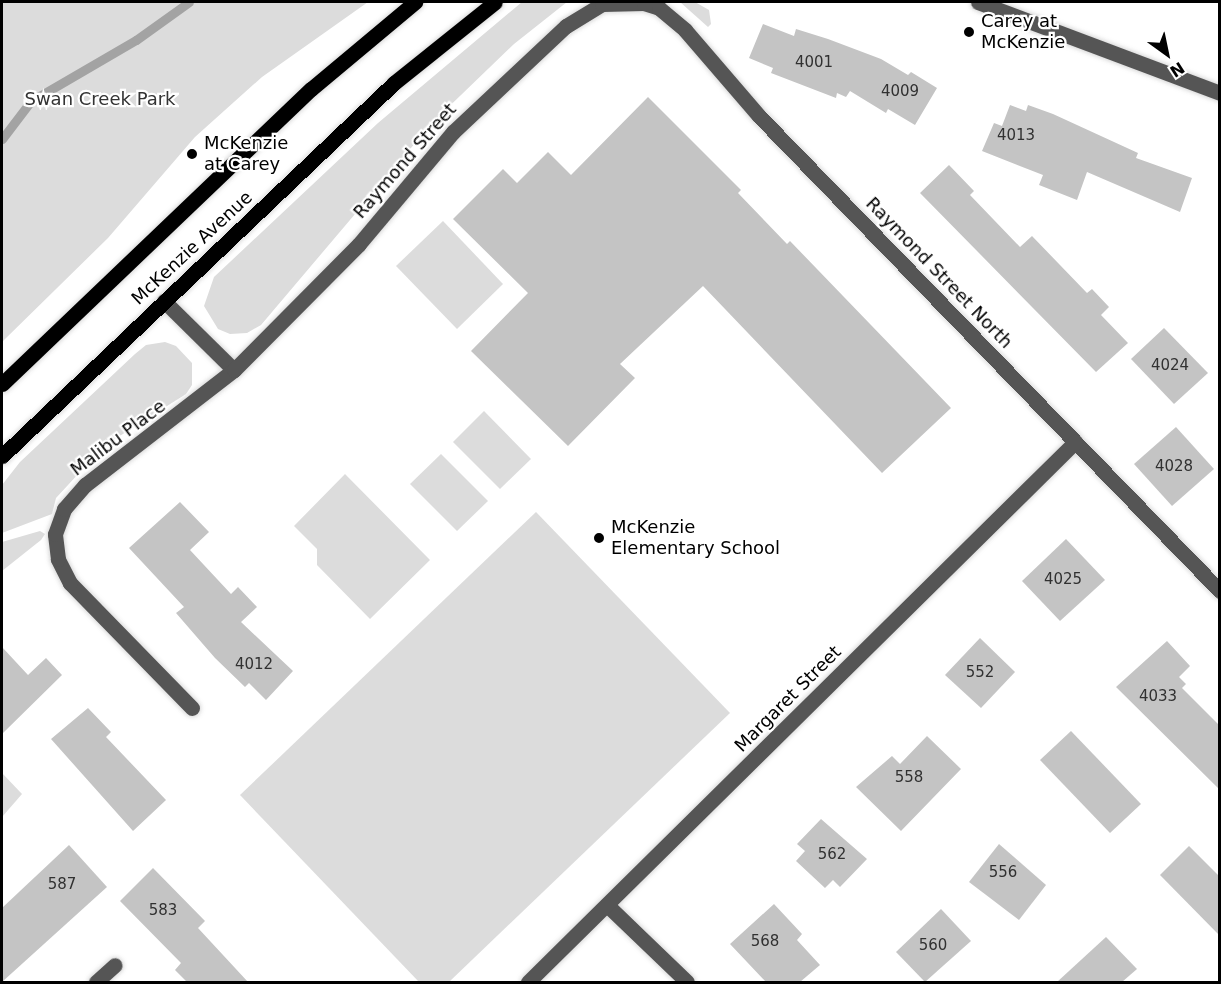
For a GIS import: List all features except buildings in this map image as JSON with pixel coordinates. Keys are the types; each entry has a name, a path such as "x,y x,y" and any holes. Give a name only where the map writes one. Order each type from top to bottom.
{"main road":[{"name":"McKenzie Avenue","path":"2,384 311,89 415,2"},
{"name":"McKenzie Avenue","path":"2,456 394,83 495,2"}],"street":[{"name":"Raymond Street","path":"234,370 359,244 453,132 566,26 602,4 622,2"},
{"name":"Raymond Street North","path":"622,2 659,8 685,30 759,116 1220,591"},
{"path":"978,2 1220,93"},
{"path":"164,301 234,370"},
{"name":"Malibu Place","path":"192,708 70,583 58,559 55,534 64,509 85,485 234,370"},
{"name":"Margaret Street","path":"528,982 608,906 1075,442"},
{"path":"608,906 687,982"},
{"path":"96,982 115,965"}],"green space":[{"name":"Swan Creek Park","path":"2,2 368,2 262,77 195,137 108,238 2,342"},
{"path":"522,2 567,2 514,44 433,122 261,325 247,333 230,334 218,329 204,306 214,277 378,123"},
{"path":"680,2 695,2 709,10 711,24 708,27"},
{"path":"443,221 503,284 457,329 396,266"},
{"path":"165,342 176,346 192,363 192,385 186,394 104,446 56,498 52,514 2,533 2,485 20,462 135,354 146,345"},
{"path":"484,411 531,459 500,489 453,442"},
{"path":"441,454 488,501 457,531 410,484"},
{"path":"345,474 430,560 370,619 317,565 317,549 294,526"},
{"path":"536,512 730,713 449,982 419,982 240,795"},
{"path":"40,531 45,534 41,540 2,571 2,542"},
{"path":"2,773 22,794 2,817"}],"waterway":[{"path":"2,139 31,101 136,40 189,2"}],"place":[{"name":"Carey at McKenzie","path":"969,32"},
{"name":"McKenzie at Carey","path":"192,154"},
{"name":"McKenzie Elementary School","path":"599,538"}]}
